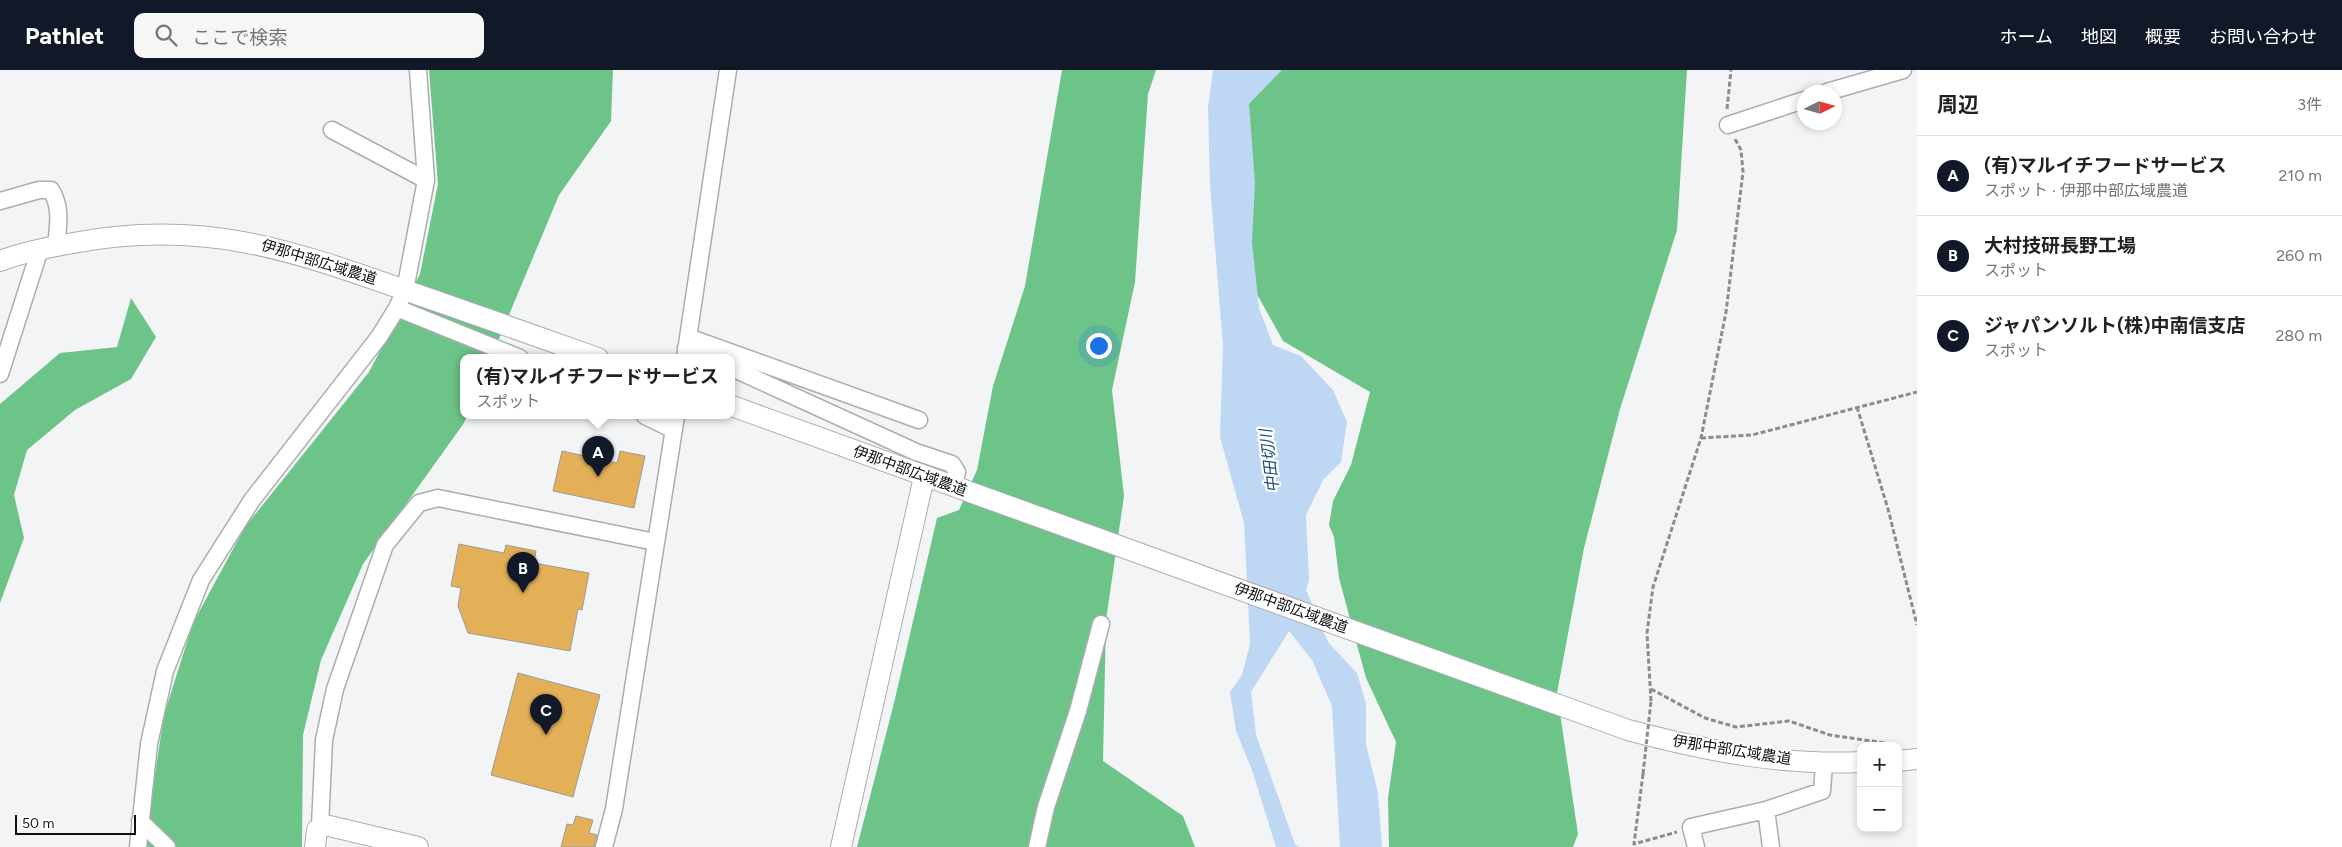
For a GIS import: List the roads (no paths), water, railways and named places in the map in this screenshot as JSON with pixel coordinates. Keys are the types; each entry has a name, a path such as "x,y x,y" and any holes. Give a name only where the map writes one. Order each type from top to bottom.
{"street":[{"path":"138,847 149,744 165,671 201,580 252,500 379,337 397,308 405,290 426,180 418,70"},
{"path":"686,348 728,70"},
{"path":"1842,88 1903,70"},
{"path":"1728,125 1797,102"},
{"path":"332,130 426,180"},
{"path":"0,201 39,190 51,190 57,200 59,214 0,374"},
{"name":"伊那中部広域農道","path":"0,261 48,248 136,234 164,233 221,237 295,252 587,354"},
{"path":"397,308 510,354"},
{"path":"686,348 700,354"},
{"path":"686,348 705,354"},
{"path":"735,363 919,420"},
{"path":"735,369 916,452 952,464 957,472 953,487"},
{"name":"伊那中部広域農道","path":"735,407 1628,730 1704,749 1824,764 1857,762"},
{"path":"604,847 614,809 675,422 660,419"},
{"path":"841,847 924,477"},
{"path":"315,847 316,830 320,826 324,740 335,689 385,545 419,503 438,498 655,542"},
{"path":"1037,847 1046,807 1078,711 1101,624"},
{"path":"1902,761 1917,759"},
{"path":"1696,847 1692,827 1766,810 1822,791 1824,764"},
{"path":"1766,810 1771,847"},
{"path":"140,821 167,847"},
{"path":"320,826 334,826 418,847"}],"water":[{"name":"中田切川","path":"1213,70 1282,70 1249,104 1255,183 1252,242 1259,308 1273,345 1301,356 1333,390 1347,422 1341,462 1323,480 1306,515 1309,580 1306,590 1328,642 1357,673 1366,704 1366,744 1378,793 1382,847 1340,847 1332,706 1312,660 1289,631 1251,692 1256,735 1295,844 1299,847 1276,847 1252,770 1236,731 1230,692 1242,675 1250,644 1244,523 1220,437 1223,346 1210,185 1208,107"}],"place":[{"name":"(有)マルイチフードサービス","path":"598,477"},
{"name":"大村技研長野工場","path":"523,593"},
{"name":"ジャパンソルト(株)中南信支店","path":"546,735"}]}
